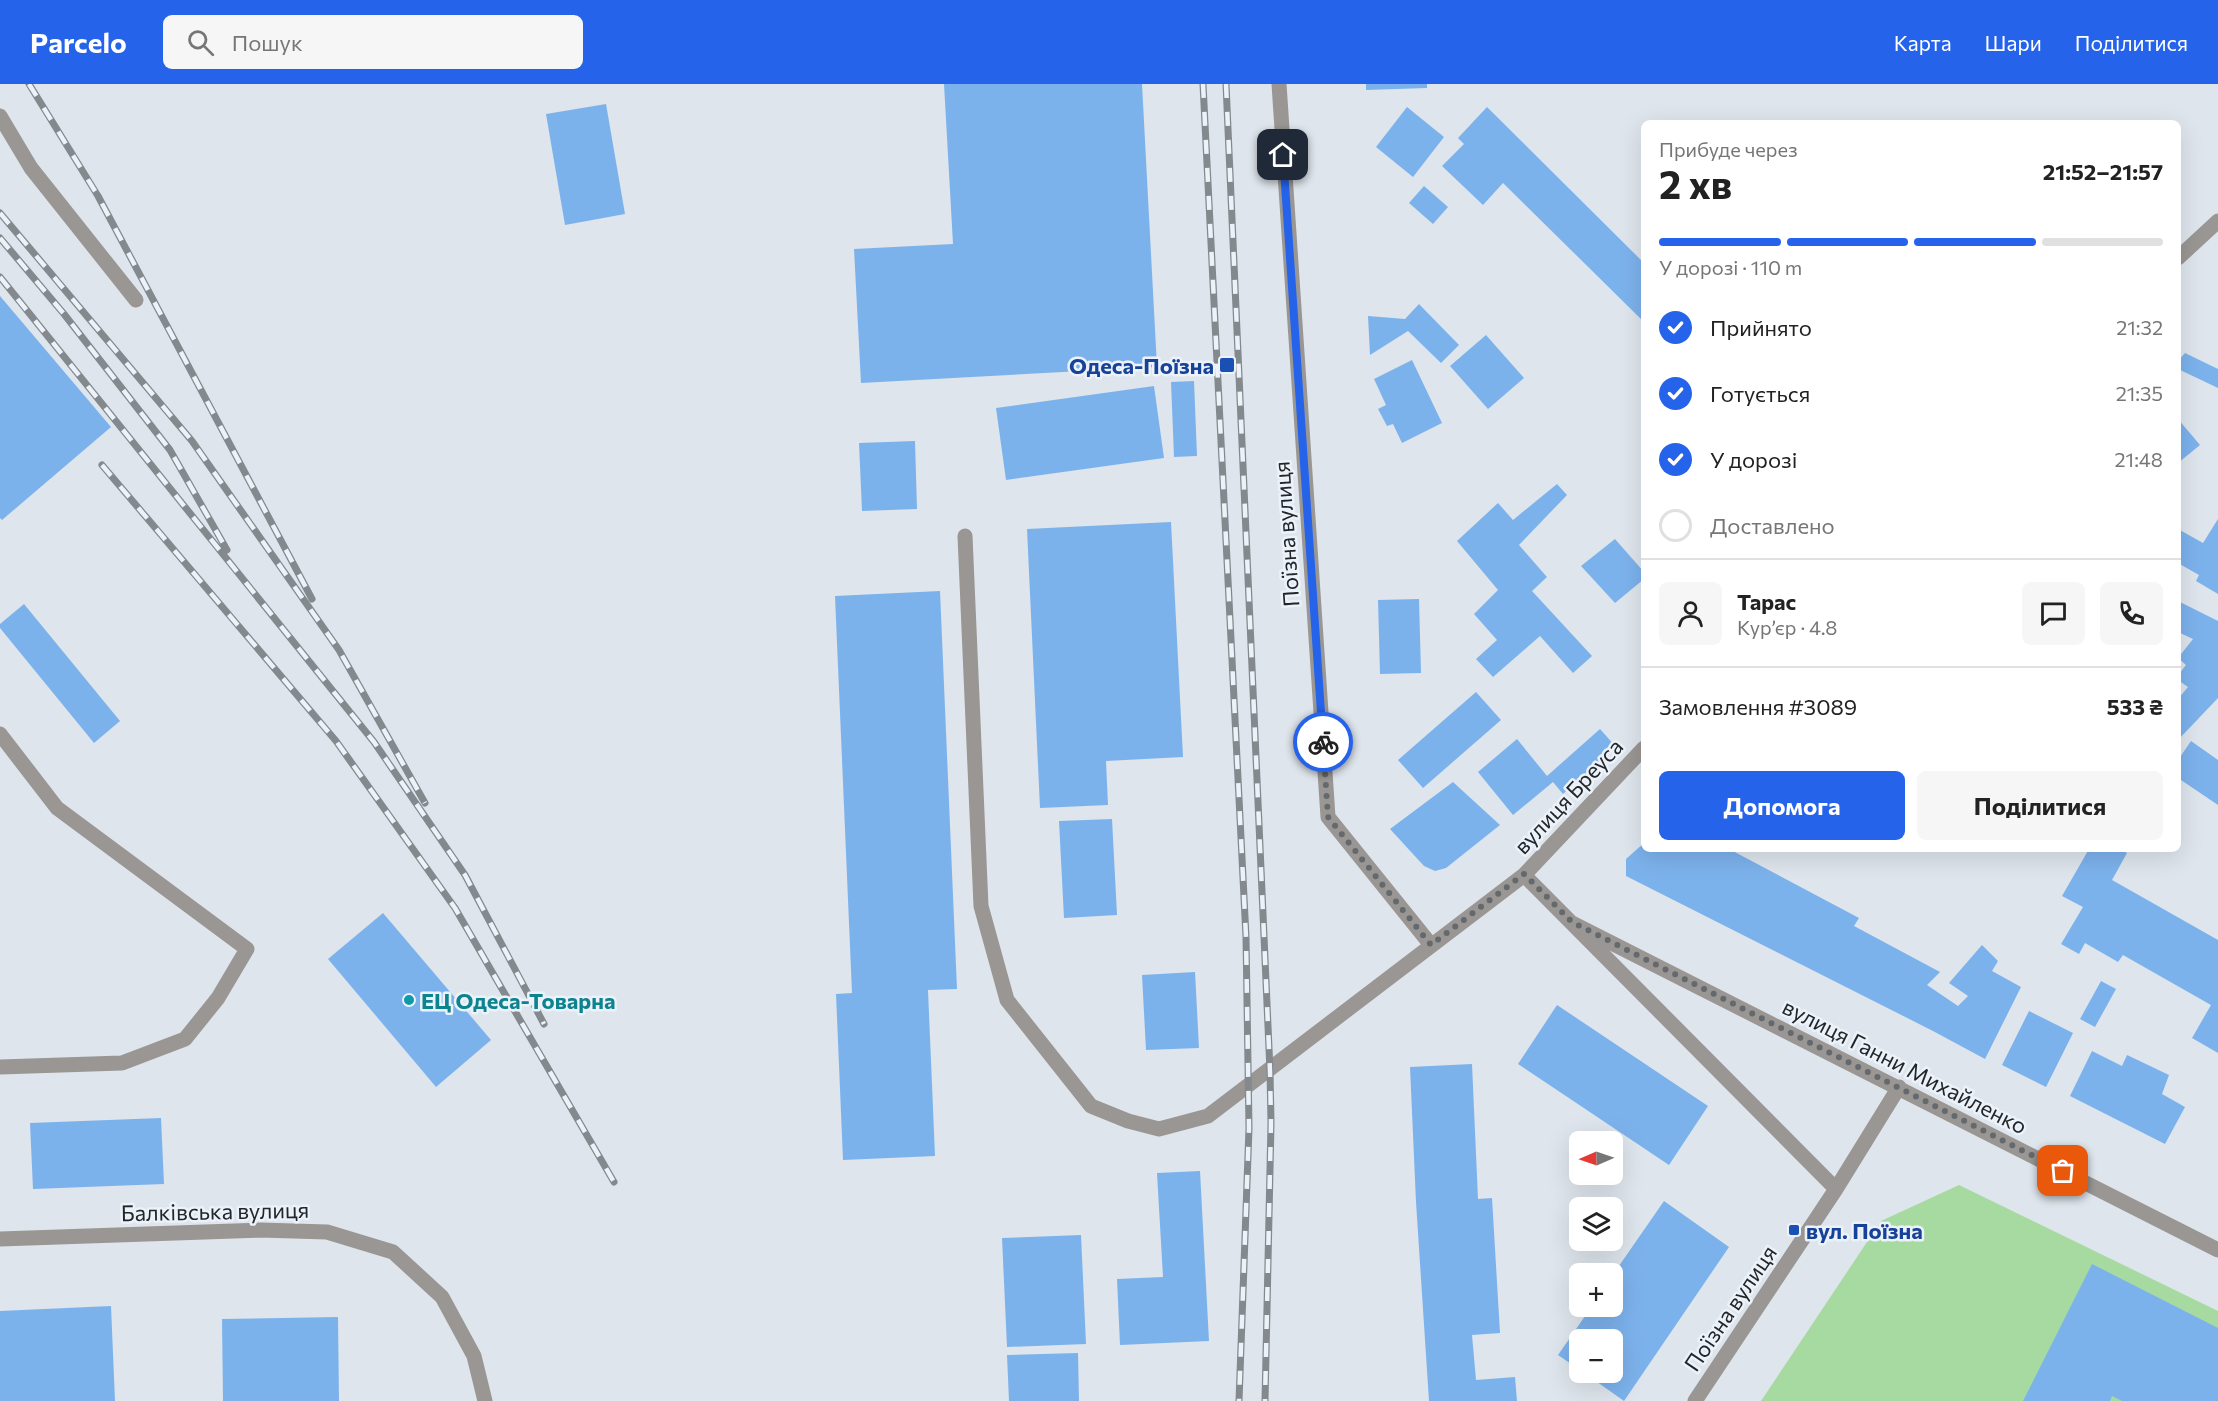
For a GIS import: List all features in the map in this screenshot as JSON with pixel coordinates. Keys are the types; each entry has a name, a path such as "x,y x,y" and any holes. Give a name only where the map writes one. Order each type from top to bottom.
{"street":[{"name":"Поїзна вулиця","path":"1279,84 1328,817 1431,945"},
{"path":"0,116 31,168 136,300"},
{"path":"2181,255 2218,221"},
{"name":"вулиця Бреуса","path":"964,536 981,906 1007,1000 1091,1106 1128,1121 1159,1129 1208,1116 1524,874 1641,751"},
{"path":"0,734 57,808 247,949 218,998 185,1039 122,1063 0,1067"},
{"name":"вулиця Ганни Михайленко","path":"1524,874 1836,1189"},
{"name":"вулиця Ганни Михайленко","path":"1572,922 2218,1251"},
{"name":"Поїзна вулиця","path":"1695,1401 1836,1189 1899,1087"},
{"name":"Балківська вулиця","path":"0,1239 260,1230 327,1232 393,1252 442,1297 474,1356 485,1401"}],"green space":[{"path":"1959,1185 2218,1311 2218,1401 1761,1401 1881,1221"}],"building":[{"path":"944,84 1142,84 1157,367 861,383 854,249 953,244"},
{"path":"1366,84 1427,84 1427,88 1366,90"},
{"path":"606,104 625,214 565,225 546,114"},
{"path":"1407,107 1444,137 1413,177 1376,147"},
{"path":"1487,107 1641,260 1641,319 1503,183 1483,205 1442,166 1464,144 1458,138"},
{"path":"1424,186 1448,207 1433,224 1409,203"},
{"path":"0,296 111,427 2,520 0,518"},
{"path":"1419,304 1459,345 1441,363 1408,331 1370,355 1368,316 1405,319"},
{"path":"1486,335 1524,378 1488,409 1450,366"},
{"path":"2185,353 2218,369 2218,388 2181,370 2181,358"},
{"path":"1412,360 1442,423 1402,443 1393,424 1387,426 1378,409 1386,405 1374,379"},
{"path":"1194,381 1197,456 1174,457 1171,382"},
{"path":"1154,386 1164,458 1006,480 996,408"},
{"path":"2181,423 2200,445 2181,461"},
{"path":"915,441 917,509 862,511 859,443"},
{"path":"1557,484 1567,495 1519,545 1547,577 1532,591 1592,656 1573,673 1540,636 1493,677 1476,659 1497,640 1474,614 1498,590 1457,541 1498,503 1513,520"},
{"path":"2218,519 2218,594 2196,581 2199,575 2181,565 2181,531 2203,543"},
{"path":"1171,522 1183,757 1106,761 1108,805 1040,808 1027,529"},
{"path":"1615,539 1641,569 1641,581 1615,603 1581,566"},
{"path":"940,591 957,989 928,990 935,1156 843,1160 836,994 852,993 835,596"},
{"path":"1419,599 1421,673 1380,674 1378,600"},
{"path":"2181,602 2218,621 2218,698 2181,737 2181,695 2188,687 2181,682 2181,671 2186,665 2181,661 2181,654 2193,639 2181,633"},
{"path":"24,604 120,721 94,743 0,628 0,624"},
{"path":"1476,692 1501,720 1423,788 1398,760"},
{"path":"1600,729 1616,747 1563,794 1553,782 1513,815 1478,772 1517,739 1547,776"},
{"path":"2191,741 2218,760 2218,805 2181,780 2181,756"},
{"path":"1453,782 1500,825 1446,868 1435,871 1424,866 1390,829"},
{"path":"1112,819 1117,915 1064,918 1059,821"},
{"path":"1641,846 1641,852 1735,852 1859,918 1854,926 1940,972 1927,985 1958,1006 1968,996 1949,983 1982,945 1998,961 1992,971 2021,987 1985,1059 1626,876 1626,859"},
{"path":"2087,852 2125,852 2127,853 2112,880 2218,940 2218,1053 2192,1038 2211,1005 2123,955 2118,962 2085,943 2079,954 2061,944 2083,907 2062,896"},
{"name":"ЕЦ Одеса-Товарна","path":"383,913 491,1040 436,1087 328,959"},
{"path":"1195,972 1199,1048 1146,1050 1142,975"},
{"path":"2101,981 2116,989 2095,1027 2080,1019"},
{"path":"1557,1005 1708,1106 1669,1165 1623,1134 1623,1131 1618,1131 1518,1064"},
{"path":"2029,1011 2073,1033 2046,1087 2002,1065"},
{"path":"2092,1051 2122,1066 2127,1055 2169,1075 2162,1094 2185,1107 2165,1144 2070,1096"},
{"path":"1472,1064 1478,1199 1492,1198 1500,1333 1472,1335 1476,1380 1515,1377 1517,1401 1429,1401 1410,1067"},
{"path":"161,1118 164,1184 33,1189 30,1123"},
{"path":"1200,1171 1209,1341 1120,1345 1117,1279 1163,1277 1157,1173"},
{"path":"1664,1201 1729,1247 1624,1401 1599,1383 1623,1383 1623,1329 1576,1329 1584,1317 1623,1317 1623,1263 1621,1263"},
{"path":"1081,1235 1086,1344 1007,1347 1002,1238"},
{"path":"2092,1264 2218,1328 2218,1401 2122,1401 2112,1396 2110,1401 2023,1401"},
{"path":"111,1306 115,1401 0,1401 0,1311"},
{"path":"338,1317 339,1401 223,1401 222,1319"},
{"path":"1569,1339 1569,1362 1558,1355"},
{"path":"1078,1353 1079,1401 1009,1401 1007,1355"}],"railway":[{"path":"29,84 98,196 312,599"},
{"path":"1203,84 1246,937 1249,1128 1239,1401"},
{"path":"1226,84 1270,1071 1265,1401"},
{"path":"0,213 192,441 339,650 425,803"},
{"path":"0,238 64,314 170,450 227,550"},
{"path":"0,277 374,742 465,875 544,1024"},
{"path":"102,465 336,741 455,908 614,1182"}],"way so far":[{"path":"1323,742 1328,817 1431,945 1524,874 1572,922 2063,1171"}],"place":[{"name":"Одеса-Поїзна","path":"1227,365"},
{"name":"ЕЦ Одеса-Товарна","path":"409,1000"},
{"name":"вул. Поїзна","path":"1794,1230"}],"route":[{"path":"1283,155 1323,742"}]}
